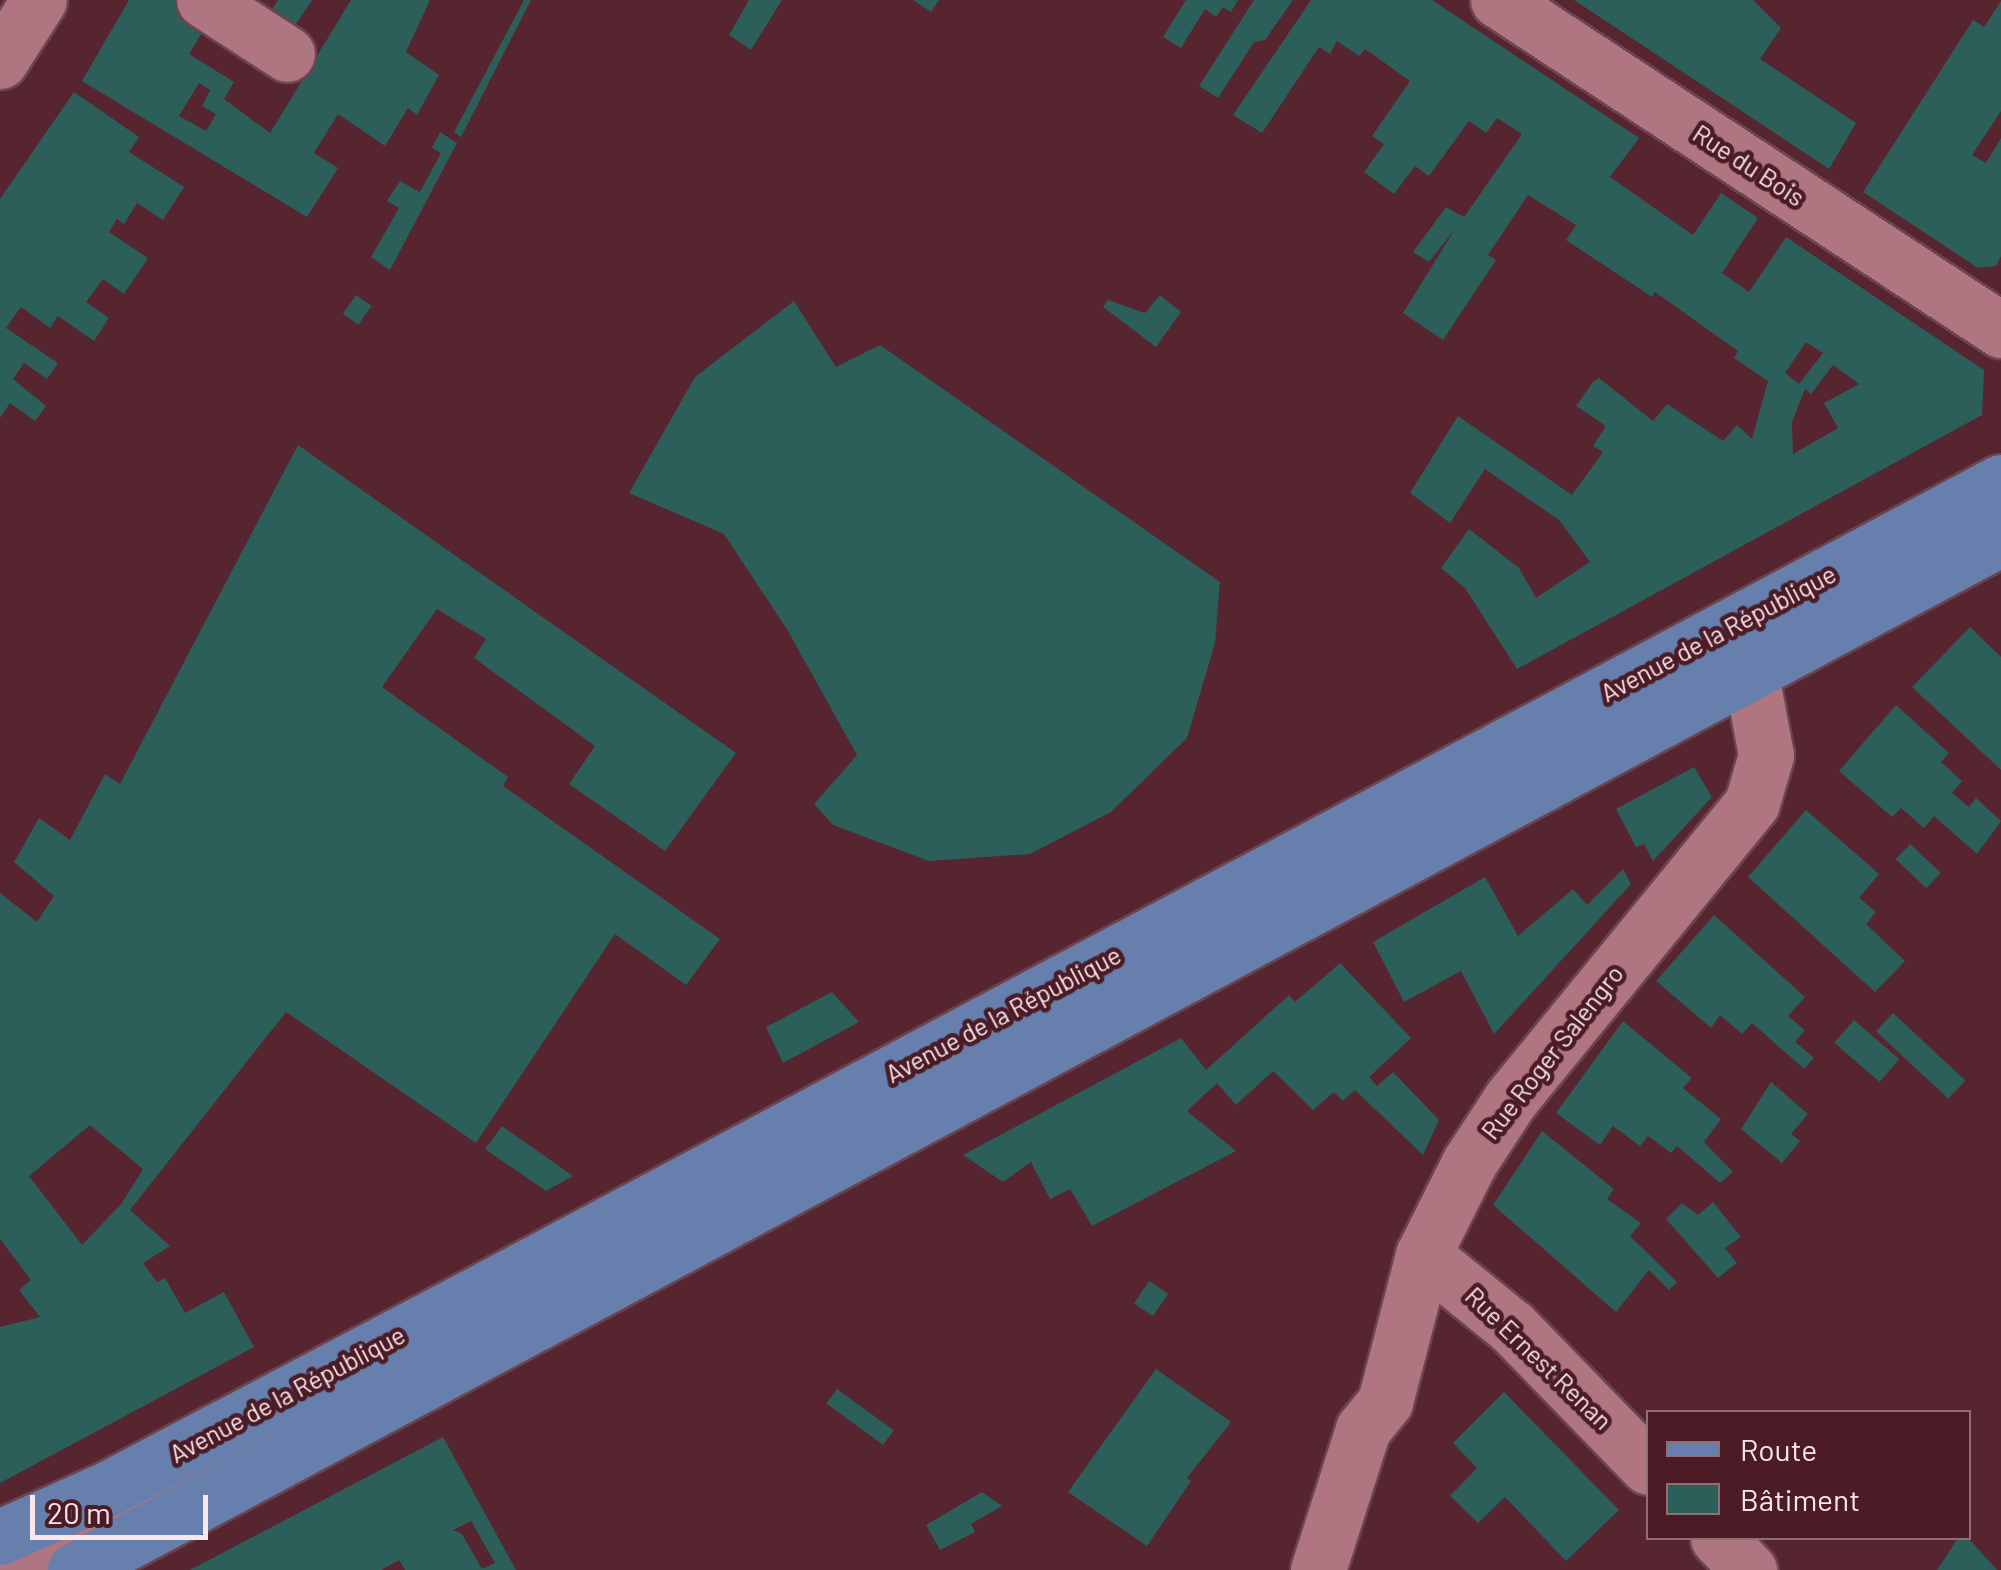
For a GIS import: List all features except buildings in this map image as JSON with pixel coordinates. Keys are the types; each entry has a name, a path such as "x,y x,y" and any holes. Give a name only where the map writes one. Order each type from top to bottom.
{"main road":[{"name":"Avenue de la République","path":"75,1570 1082,1033 1748,645 2001,482"},
{"name":"Avenue de la République","path":"0,1537 106,1489 507,1278 1748,645 2001,538"}],"street":[{"path":"0,62 39,0"},
{"path":"204,0 287,54"},
{"name":"Rue du Bois","path":"1498,0 2001,330"},
{"name":"Rue Roger Salengro","path":"1318,1570 1363,1429 1385,1402 1424,1255 1510,1100 1752,803 1766,755 1748,645"},
{"name":"Rue Ernest Renan","path":"1424,1255 1512,1327 1646,1464"},
{"path":"11,1570 436,1347 507,1278"},
{"path":"1720,1540 1749,1570"}]}
